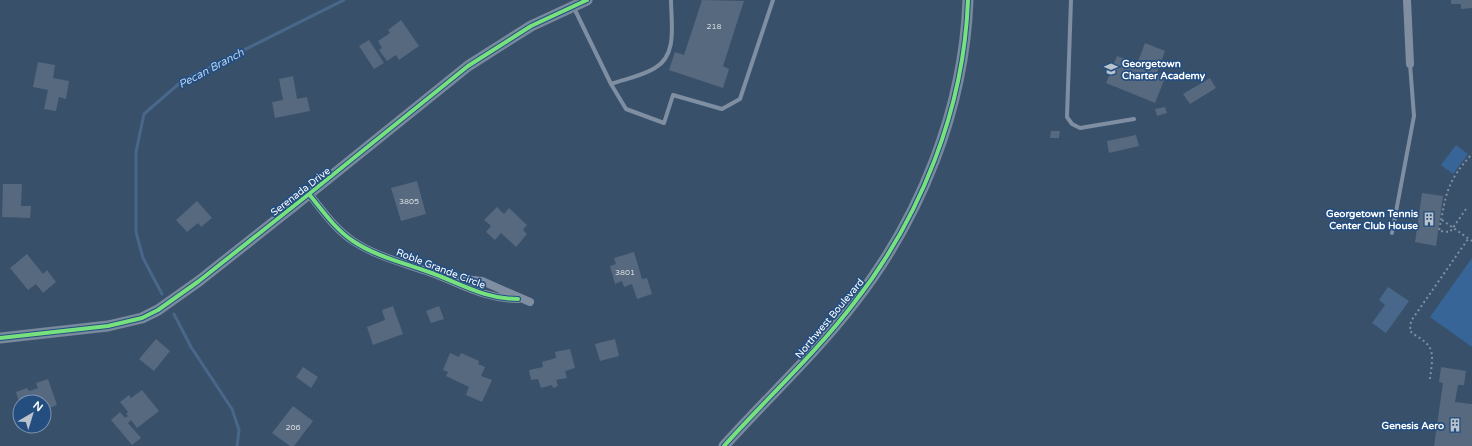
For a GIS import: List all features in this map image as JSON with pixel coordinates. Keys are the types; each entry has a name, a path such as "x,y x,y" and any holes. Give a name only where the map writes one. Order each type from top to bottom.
{"street":[{"name":"Serenada Drive","path":"0,338 102,327 142,318 171,301 309,194 468,66 531,26 587,0"},
{"name":"Northwest Boulevard","path":"724,446 854,304 899,237 924,187 947,122 956,90 963,51 968,0"},
{"path":"1407,0 1410,64"},
{"name":"Roble Grande Circle","path":"309,194 333,223 353,241 377,254 442,276 462,287 502,299 518,299 530,302"},
{"name":"Roble Grande Circle","path":"442,276 482,281 505,290 518,299"}],"lane":[{"path":"611,84 655,68 668,57 671,45 672,0"},
{"path":"573,6 611,84 626,109 664,123 673,95 722,109 740,99 772,0"},
{"path":"1071,0 1067,117 1072,124 1080,128 1134,120"},
{"path":"1392,234 1414,116 1410,64"}],"path":[{"path":"1466,209 1450,232 1439,231 1446,191 1453,177 1472,154"},
{"path":"1441,220 1472,241"},
{"path":"1430,379 1431,349 1410,331 1411,321 1468,239"}],"shaded area":[{"path":"1456,145 1468,154 1453,174 1441,165"},
{"path":"1472,258 1472,347 1430,317"},
{"path":"1388,287 1409,301 1386,333 1372,323 1385,305 1379,300"}],"building":[{"path":"702,0 744,1 723,66 729,69 723,88 669,70 675,52 684,55"},
{"path":"1451,0 1472,0 1472,8 1461,9 1461,4 1451,4"},
{"path":"401,20 419,46 399,60 396,55 387,61 379,50 382,48 378,41 390,33 388,30"},
{"path":"369,40 384,63 374,69 359,46"},
{"path":"1145,43 1165,51 1157,72 1166,75 1155,103 1106,83 1117,56 1137,64"},
{"path":"38,62 55,65 53,78 69,81 66,99 59,97 56,111 44,109 48,90 33,87"},
{"path":"293,76 297,99 307,97 310,111 275,118 272,102 283,100 279,79"},
{"path":"1210,78 1216,88 1190,104 1183,94"},
{"path":"1165,107 1167,113 1157,116 1155,109"},
{"path":"1051,131 1060,131 1059,138 1050,138"},
{"path":"1136,135 1139,146 1109,153 1107,141"},
{"path":"417,181 426,214 401,221 391,188"},
{"path":"3,184 22,184 21,206 31,206 30,218 2,217"},
{"name":"Georgetown Tennis Center Club House","path":"1422,193 1443,196 1436,246 1415,242"},
{"path":"197,201 212,218 201,227 198,223 187,232 176,220"},
{"path":"497,207 504,214 509,208 527,225 523,230 527,234 516,247 501,233 495,240 486,232 491,226 484,220"},
{"path":"634,252 642,279 647,278 652,294 637,299 632,284 624,287 622,281 615,284 610,266 616,264 614,258"},
{"path":"27,254 43,274 47,270 56,282 43,293 36,284 28,290 10,268"},
{"path":"393,306 403,334 373,345 367,327 385,320 382,310"},
{"path":"439,306 444,319 431,323 426,311"},
{"path":"156,339 170,351 154,371 139,359"},
{"path":"615,339 619,356 600,361 595,344"},
{"path":"570,349 575,368 565,371 567,378 556,380 558,386 553,388 552,385 541,388 538,379 531,380 529,370 543,367 542,362 556,358 555,352"},
{"path":"450,353 459,357 461,353 479,361 478,364 485,367 481,376 492,380 482,402 466,395 469,387 446,376 448,372 443,370"},
{"path":"303,367 318,377 311,388 296,377"},
{"name":"Genesis Aero","path":"1441,367 1466,371 1464,385 1458,385 1455,402 1472,404 1472,446 1434,446 1443,383 1439,382"},
{"path":"48,379 57,405 52,407 52,394 17,394 16,392 27,388 29,391 38,388 36,383"},
{"path":"142,390 159,411 137,428 131,420 128,423 141,438 132,445 111,420 120,412 125,418 128,416 126,414 128,412 120,402 129,395 131,398"},
{"path":"293,406 313,421 294,446 290,446 272,433"}],"waterway":[{"name":"Pecan Branch","path":"162,294 143,258 136,232 136,152 144,114 182,81 344,0"},
{"name":"Pecan Branch","path":"174,314 191,347 232,409 239,430 237,446"}],"cycle path":[{"path":"0,338 108,326 142,318 158,310 199,281 468,66 531,26 587,0"},
{"path":"724,446 839,322 878,270 900,235 935,160 948,121 958,81 965,41 968,0"},
{"path":"309,194 340,231 353,241 371,251 429,272 472,290 494,296 518,299"}],"place":[{"name":"Georgetown Charter Academy","path":"1111,69"},
{"name":"Georgetown Tennis Center Club House","path":"1429,219"},
{"name":"Genesis Aero","path":"1455,425"}]}
